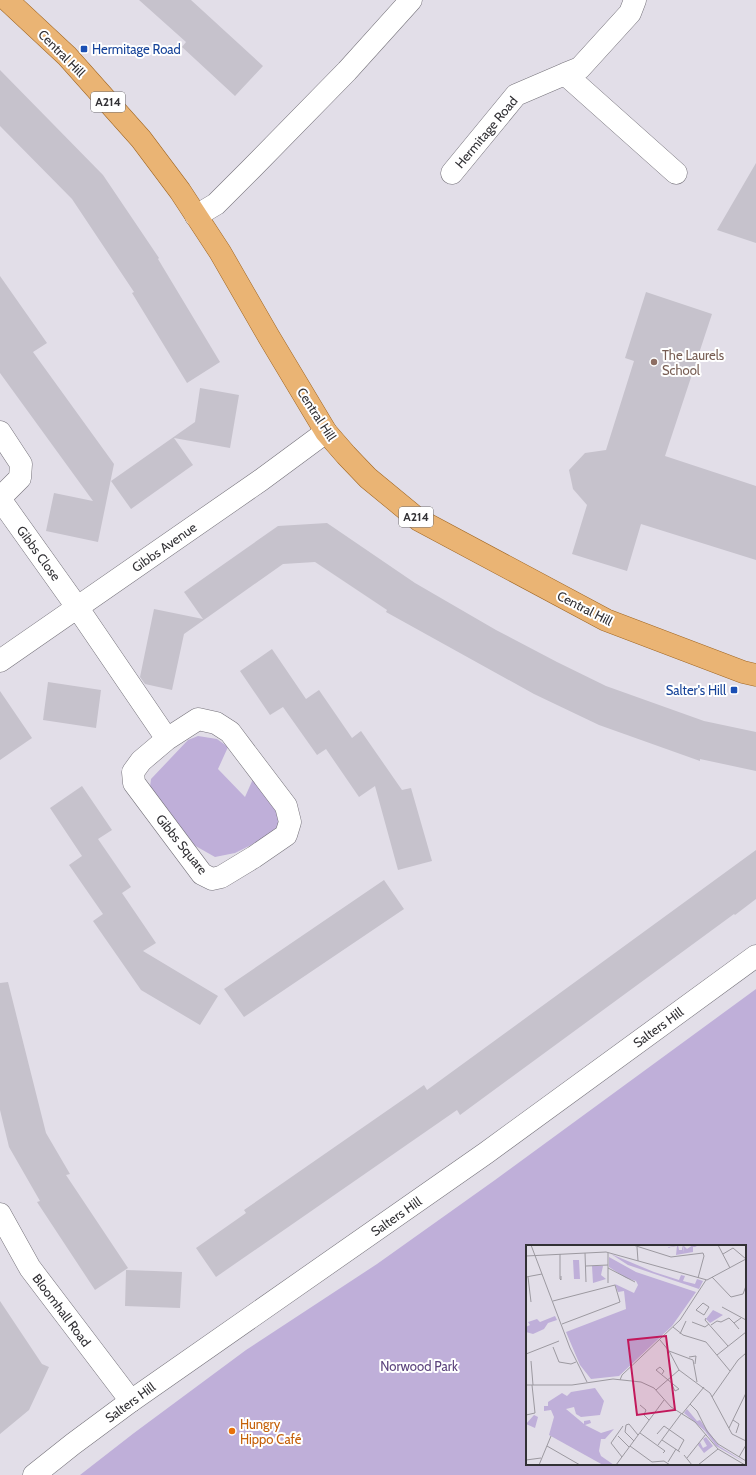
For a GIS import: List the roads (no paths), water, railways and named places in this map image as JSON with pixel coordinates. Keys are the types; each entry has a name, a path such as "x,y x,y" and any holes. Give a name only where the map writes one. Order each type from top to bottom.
{"main road":[{"name":"Central Hill","path":"7,0 67,56 142,139 180,191 220,252 326,432 368,478 420,520 606,620 743,672 756,675"}],"street":[{"path":"196,216 216,204 347,71 412,0"},
{"name":"Hermitage Road","path":"452,173 516,95 580,68 630,13 635,0"},
{"path":"565,74 676,173"},
{"name":"Gibbs Close","path":"0,432 20,464 20,478 0,499 77,607"},
{"name":"Gibbs Avenue","path":"0,661 260,480 326,432"},
{"path":"77,607 167,739"},
{"name":"Gibbs Square","path":"198,718 216,723 230,732 286,806 290,822 286,834 221,877 212,879 202,874 134,783 133,772 141,761 167,739 198,718"},
{"name":"Salters Hill","path":"34,1475 131,1400 486,1153 756,956"},
{"name":"Bloomhall Road","path":"0,1214 30,1268 131,1400"}],"place":[{"name":"Hermitage Road","path":"84,49"},
{"name":"The Laurels School","path":"654,362"},
{"name":"Salter's Hill","path":"734,690"},
{"name":"Hungry Hippo Café","path":"232,1431"}],"park label":[{"name":"Norwood Park","path":"419,1366"}]}
